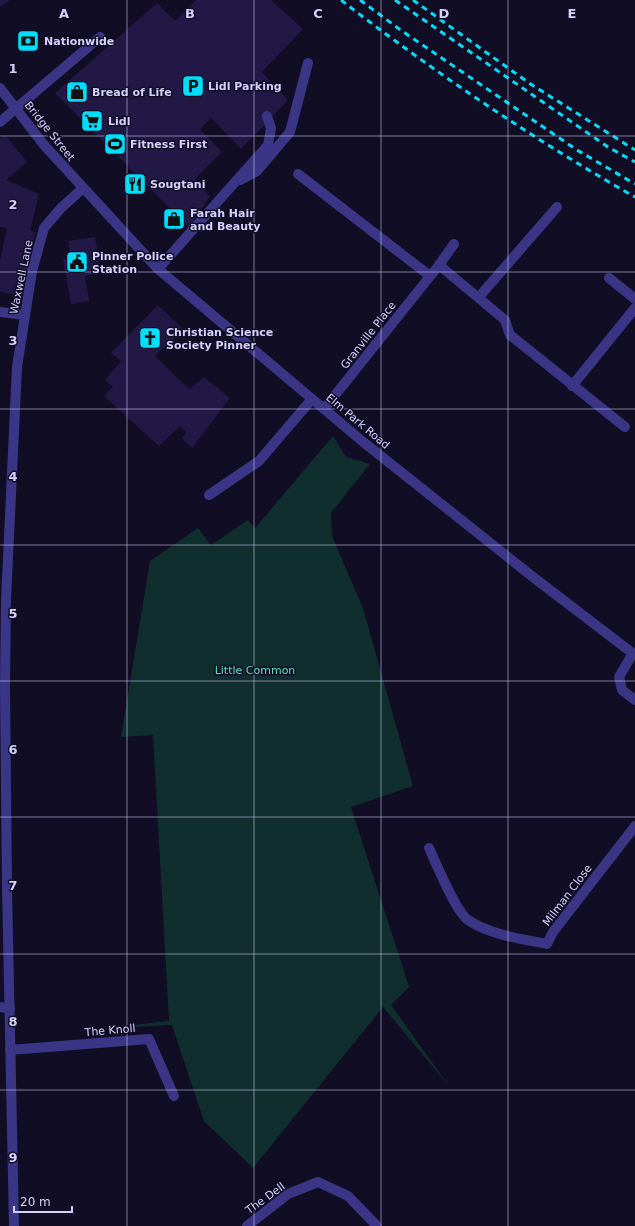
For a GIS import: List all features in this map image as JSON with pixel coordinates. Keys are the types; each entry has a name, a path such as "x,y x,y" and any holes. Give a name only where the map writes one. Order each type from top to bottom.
{"street":[{"path":"0,122 100,37"},
{"path":"234,183 257,171 290,132 308,63"},
{"name":"Bridge Street","path":"0,88 17,108 44,145 82,189"},
{"path":"158,269 268,145 271,128 267,116"},
{"path":"298,174 430,276"},
{"name":"Elm Park Road","path":"82,189 158,269 312,399 533,577 634,654"},
{"name":"Waxwell Lane","path":"14,1226 10,1050 5,1008 6,600 17,367 32,271 44,228 61,208 82,189"},
{"path":"479,298 557,207"},
{"name":"Granville Place","path":"324,409 439,265 454,244"},
{"path":"439,265 505,320 510,335 625,427"},
{"path":"609,278 635,299"},
{"path":"572,386 635,308"},
{"path":"0,312 25,315"},
{"path":"209,495 259,461 312,399"},
{"path":"634,654 619,677 622,690 635,700"},
{"name":"Milman Close","path":"429,848 451,896 467,920 501,935 547,944 553,932 635,826"},
{"name":"The Knoll","path":"10,1050 149,1038 174,1096"},
{"name":"The Dell","path":"247,1226 288,1194 318,1182 348,1196 376,1226"}],"green space":[{"name":"Little Common","path":"333,436 346,457 370,464 331,513 332,536 363,608 413,786 351,807 409,987 391,1005 449,1086 383,1007 253,1168 204,1121 172,1025 96,1029 169,1021 153,735 121,737 150,561 198,528 211,545 248,520 255,528"}],"building":[{"path":"0,0 10,0 0,7"},
{"name":"Lidl Parking","path":"196,0 271,0 303,29 262,72 288,100 241,149 211,118 200,129 222,152 195,179 210,196 189,228 55,93 157,3 175,21"},
{"path":"5,135 27,162 6,180 39,194 30,230 35,232 22,296 0,292 0,260 7,228 0,227 0,139"},
{"path":"95,237 101,273 85,276 89,301 71,304 63,259 71,258 68,241"},
{"path":"158,305 184,330 155,356 189,389 204,377 230,398 192,448 182,438 186,432 180,426 159,446 104,396 113,387 105,380 121,361 111,353"}],"railway":[{"path":"341,0 376,27 485,104 559,152 635,197"},
{"path":"360,0 402,31 577,150 635,184"},
{"path":"395,0 608,147 635,162"},
{"path":"413,0 529,83 635,150"}],"place":[{"name":"Nationwide","path":"28,41"},
{"name":"Lidl Parking","path":"193,86"},
{"name":"Bread of Life","path":"77,92"},
{"name":"Lidl","path":"92,121"},
{"name":"Fitness First","path":"115,144"},
{"name":"Sougtani","path":"135,184"},
{"name":"Farah Hair and Beauty","path":"174,219"},
{"name":"Pinner Police Station","path":"77,262"},
{"name":"Christian Science Society Pinner","path":"150,338"}]}
